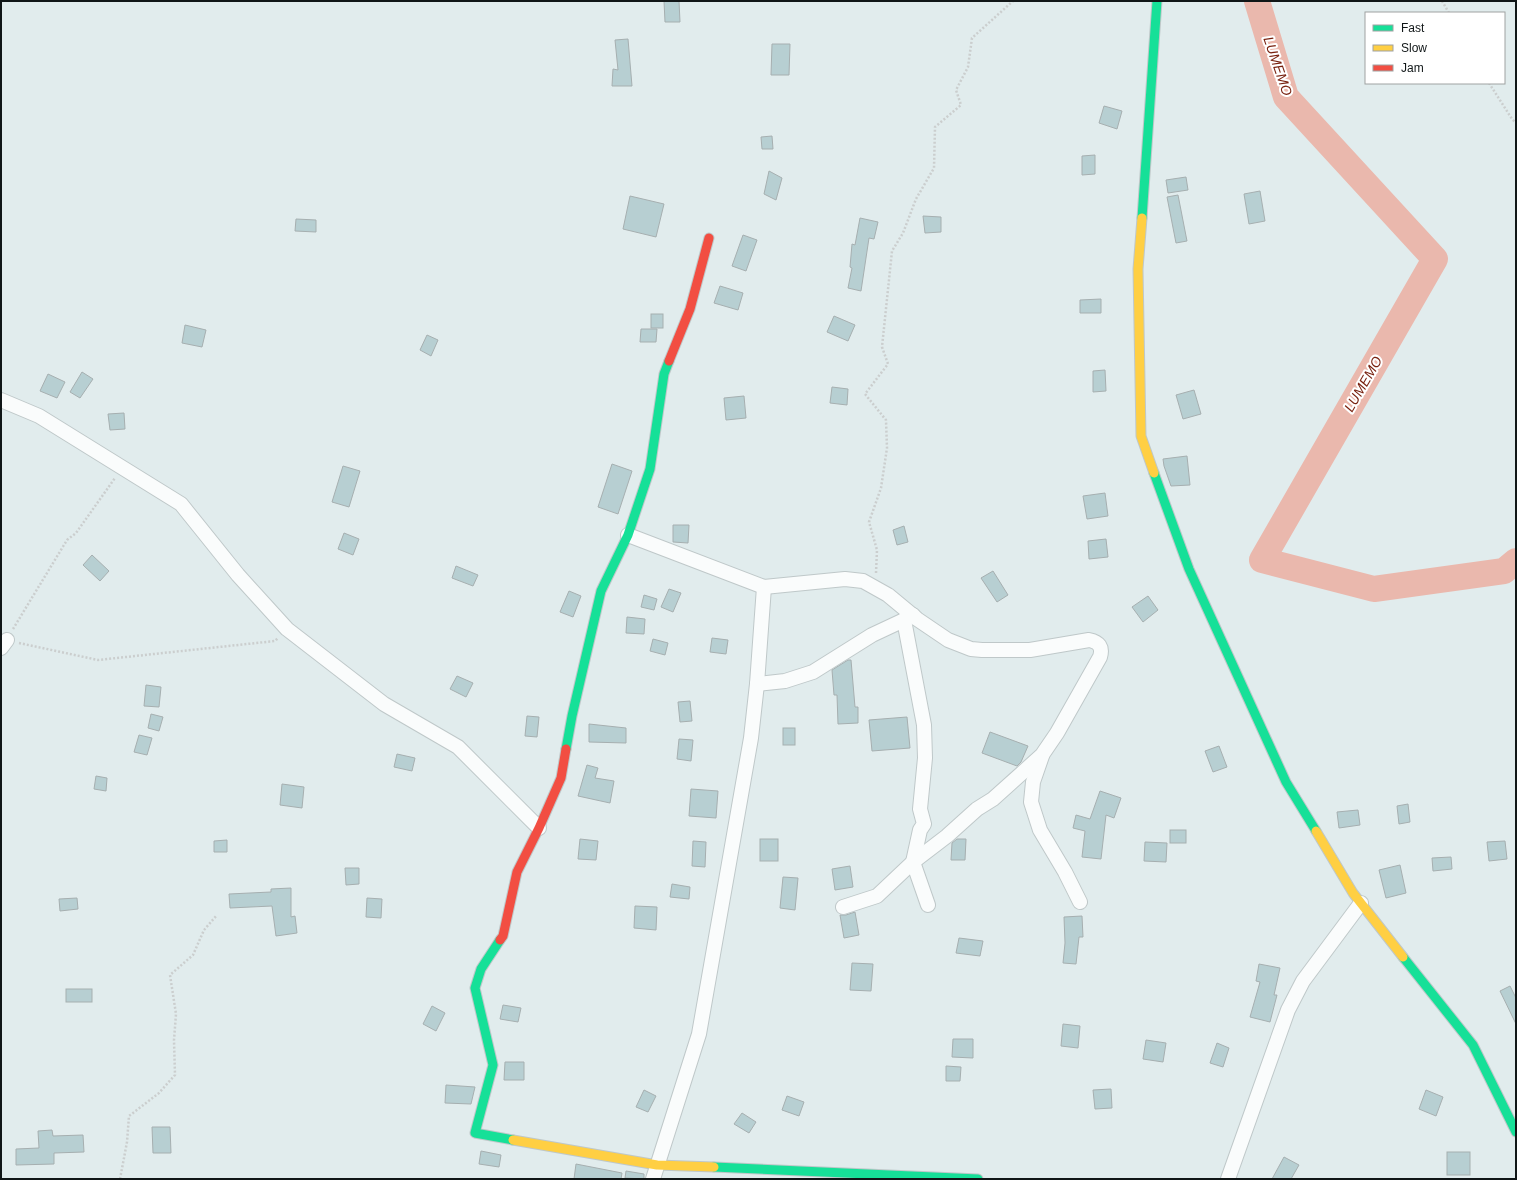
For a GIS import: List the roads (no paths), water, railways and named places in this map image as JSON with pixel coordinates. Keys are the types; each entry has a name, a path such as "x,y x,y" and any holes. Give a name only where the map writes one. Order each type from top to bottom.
{"street":[{"path":"1157,1 1138,269 1142,436 1189,569 1286,782 1360,903 1473,1045 1516,1132"},
{"path":"709,238 690,309 664,374 650,469 628,535 601,591 572,716 562,778 517,872 503,936 481,969 475,988 493,1065 475,1133 657,1164 978,1179"},
{"path":"1,400 39,416 181,504 238,575 288,629 384,704 458,747 539,828"},
{"path":"628,535 764,587 845,579 863,581 888,595 909,617 948,640 970,649 1030,650 1089,640 1098,643 1100,646 1100,657 1057,734 1042,755 993,799 977,809 947,836 913,862 877,896 843,908"},
{"path":"653,1179 699,1034 751,738 757,684 764,587"},
{"path":"757,684 785,681 813,672 872,635 909,617"},
{"path":"909,617 924,725 925,758 920,809 924,824 920,830 913,862 928,905"},
{"path":"1042,755 1033,782 1031,802 1040,830 1065,872 1080,902"},
{"path":"1228,1179 1288,1010 1303,981 1360,903"}],"waterway":[{"name":"LUMEMO","path":"1257,1 1286,97 1435,259 1262,560 1374,589 1504,571 1516,561"}]}
